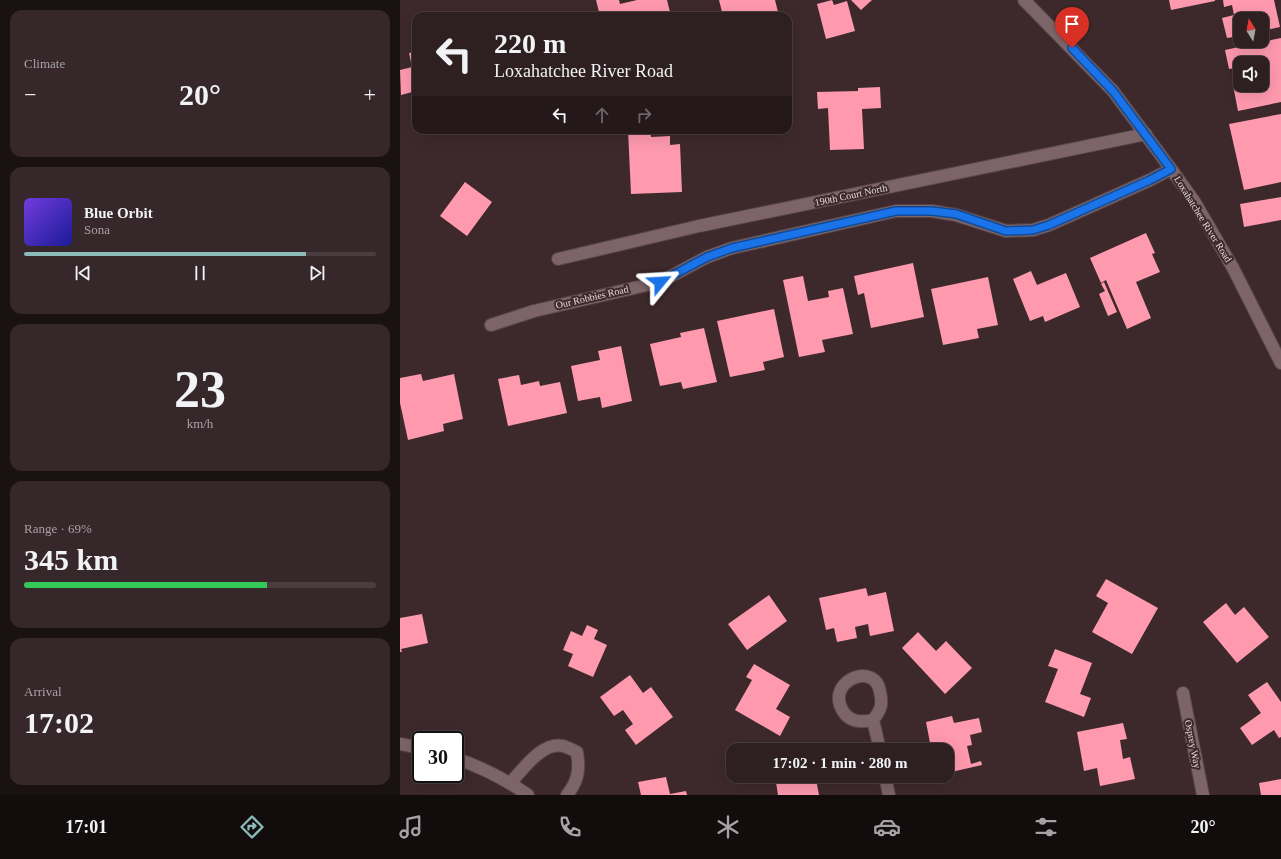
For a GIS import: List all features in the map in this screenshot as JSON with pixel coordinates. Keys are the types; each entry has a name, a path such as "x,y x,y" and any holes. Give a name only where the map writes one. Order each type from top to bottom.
{"street":[{"name":"Loxahatchee River Road","path":"1024,0 1113,91 1194,201 1233,268 1281,363"},
{"name":"190th Court North","path":"558,259 699,226 1146,134"},
{"name":"Our Robbies Road","path":"491,325 534,311 660,282 707,257 732,248 896,211 932,211 956,214 1006,231 1033,230 1049,225 1150,180 1171,169"},
{"name":"Osprey Way","path":"1183,693 1203,795"},
{"path":"873,720 878,743"},
{"path":"400,744 412,746"},
{"path":"510,783 536,756 548,747 562,745 577,752 579,766 579,774 574,787 567,795"},
{"path":"464,761 476,765 510,783 528,795"},
{"path":"886,783 889,795"}],"building":[{"path":"596,0 619,0 620,4 637,0 667,0 670,12 599,12"},
{"path":"719,0 775,0 778,12 722,12"},
{"path":"832,0 834,5 847,1 855,31 826,39 817,4"},
{"path":"851,0 872,0 861,10"},
{"path":"1169,0 1215,0 1215,1 1171,10"},
{"path":"1223,0 1274,0 1280,27 1269,29 1269,12 1233,12 1232,5 1224,7"},
{"path":"1233,15 1233,37 1227,38 1222,18"},
{"path":"1281,38 1281,102 1238,111 1234,92 1269,92 1269,56 1233,56 1233,68 1229,69 1225,50 1234,48 1269,48 1269,41"},
{"path":"409,53 412,53 412,67"},
{"path":"412,67 412,92 401,95 400,70"},
{"path":"880,87 881,108 862,109 864,149 830,150 828,108 818,109 817,92 858,91 858,88"},
{"path":"1281,114 1281,182 1244,190 1229,124"},
{"path":"628,134 651,134 651,137 670,136 670,145 680,144 682,192 631,194"},
{"path":"465,182 492,202 467,236 440,216"},
{"path":"1281,197 1281,220 1244,227 1240,204"},
{"path":"1146,233 1155,253 1152,254 1160,272 1136,282 1151,318 1127,329 1106,280 1101,283 1090,258"},
{"path":"913,263 924,317 871,328 864,293 858,295 854,276"},
{"path":"1031,271 1037,285 1066,273 1080,307 1045,322 1043,316 1030,321 1013,279"},
{"path":"803,276 808,301 829,297 828,291 843,288 853,334 822,340 825,352 799,357 783,280"},
{"path":"988,277 998,325 977,329 979,338 943,345 931,289"},
{"path":"1104,282 1117,312 1108,316 1099,294 1105,291 1101,284"},
{"path":"774,309 784,357 763,362 765,370 730,377 717,321"},
{"path":"704,328 717,382 683,389 681,382 660,386 650,344 681,337 680,333"},
{"path":"621,346 632,401 602,408 600,397 578,401 571,366 600,360 598,351"},
{"path":"421,374 423,381 454,374 463,419 443,424 444,431 408,440 400,403 400,378"},
{"path":"519,375 521,385 539,381 540,386 560,382 567,413 508,426 498,379"},
{"path":"1106,579 1158,608 1132,654 1092,632 1108,603 1096,596"},
{"path":"866,588 868,596 886,592 894,631 870,636 868,624 855,627 857,638 837,642 834,628 826,630 819,598"},
{"path":"769,595 787,621 747,650 728,624"},
{"path":"1226,603 1235,615 1244,607 1269,637 1237,663 1203,622"},
{"path":"422,614 428,643 401,649 402,652 400,652 400,618"},
{"path":"587,625 598,630 594,639 607,645 593,677 568,666 573,654 563,650 571,631 582,636"},
{"path":"918,632 936,651 946,641 972,668 945,694 902,648"},
{"path":"1055,649 1092,663 1080,694 1091,698 1084,717 1045,702 1058,669 1048,666"},
{"path":"754,664 790,685 776,709 790,717 780,736 735,710 752,680 746,677"},
{"path":"630,675 643,693 651,687 673,717 636,745 625,730 633,724 623,710 614,716 600,697"},
{"path":"1267,682 1281,702 1281,737 1279,738 1274,730 1252,745 1240,728 1261,713 1248,695"},
{"path":"952,716 954,723 979,718 982,732 970,735 972,745 967,746 971,764 981,761 982,765 954,771 954,743 930,743 926,722"},
{"path":"1123,723 1127,739 1120,740 1123,759 1130,757 1135,779 1100,786 1097,768 1084,771 1077,732"},
{"path":"666,777 670,794 686,791 687,795 641,795 638,782"},
{"path":"1281,779 1281,795 1261,795 1259,783"},
{"path":"776,783 817,783 819,795 778,795"}],"route":[{"path":"660,282 707,257 732,248 896,211 932,211 956,214 1006,231 1018,232 1033,230 1049,225 1150,180 1171,169 1113,91 1072,48"}]}
